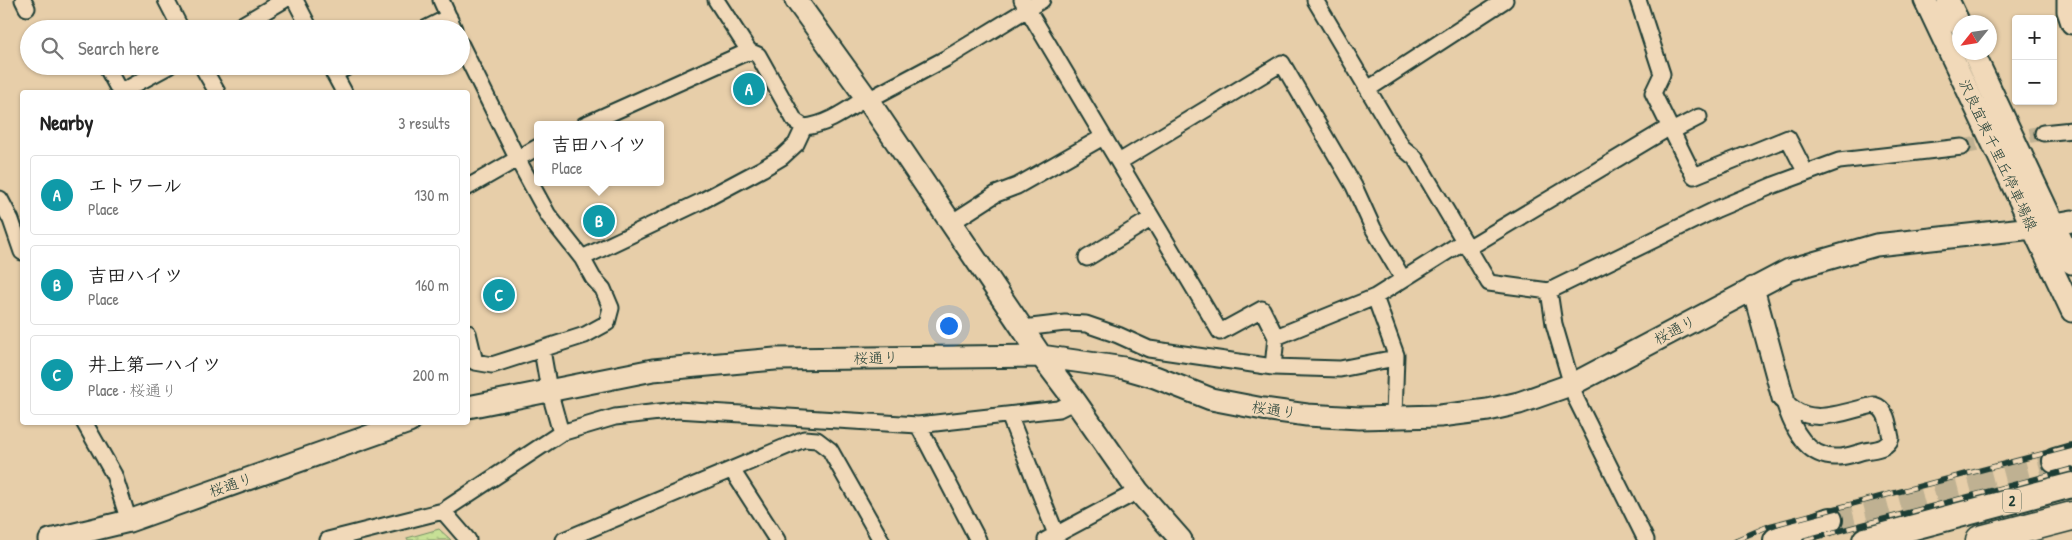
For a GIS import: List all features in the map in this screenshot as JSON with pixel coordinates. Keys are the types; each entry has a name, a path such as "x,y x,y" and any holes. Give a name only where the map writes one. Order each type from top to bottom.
{"highway":[{"path":"1980,540 2072,516"}],"main road":[{"name":"2","path":"1865,540 2072,485"},
{"path":"1776,540 1830,520"}],"street":[{"path":"167,0 177,20"},
{"path":"250,20 284,0"},
{"path":"295,0 305,20"},
{"path":"441,0 450,20"},
{"path":"716,0 749,51 758,56 795,121 804,127 830,120 947,58 1025,4 1042,0"},
{"path":"796,0 867,99 1042,356 1076,401 1138,492 1181,540"},
{"path":"1315,0 1402,147 1415,158 1489,283 1549,291 1717,209 1774,184 1840,161 1962,146"},
{"path":"1368,89 1504,0"},
{"path":"1638,0 1662,74 1653,93 1694,176 1788,138 1806,173"},
{"name":"沢良宜東千里丘停車場線","path":"1924,0 2072,311"},
{"path":"1948,0 1956,15"},
{"path":"2068,0 2068,12 2072,23"},
{"path":"1025,4 1220,332 1262,310 1276,338 1273,367"},
{"path":"593,121 749,51"},
{"name":"沢良宜東千里丘停車場線","path":"1977,60 2063,222 2072,262"},
{"path":"470,63 518,160 548,215 582,258 603,289 611,308 608,323 586,335 492,365 475,362 470,341"},
{"path":"1119,162 1282,63 1354,186 1373,228 1403,279"},
{"path":"111,75 120,90"},
{"path":"125,90 152,75"},
{"path":"207,75 216,90"},
{"path":"335,75 343,90"},
{"path":"1276,338 1375,297 1403,279 1671,129 1699,117"},
{"path":"582,258 700,202 762,169 782,157 796,144 804,127"},
{"path":"2043,133 2072,130"},
{"path":"951,223 996,194 1017,186 1104,137"},
{"path":"470,186 534,150"},
{"path":"0,199 11,220 20,246"},
{"path":"1087,258 1152,218"},
{"name":"桜通り","path":"470,407 654,370 775,359 1042,356 1124,368 1155,377 1211,399 1263,410 1360,418 1440,416 1488,410 1519,403 1573,384 1789,270 1876,245 2032,228 2063,222"},
{"path":"1753,288 1783,398 1790,422 1797,434 1819,453 1835,458 1883,447 1890,441 1886,416 1882,408 1878,406 1874,405 1818,417 1807,417 1789,407 1783,398"},
{"path":"1549,291 1554,324 1576,399 1646,540"},
{"path":"1375,297 1395,358 1394,417"},
{"path":"1023,328 1065,323 1086,324 1118,335 1149,349 1273,367 1340,369 1395,358"},
{"path":"542,350 561,433"},
{"path":"328,540 443,510 561,433 615,418 677,410 918,426 1059,409 1076,401"},
{"path":"1009,415 1051,537 1138,492"},
{"path":"88,425 114,475 129,521"},
{"name":"桜通り","path":"50,540 129,521 401,425"},
{"path":"918,426 978,540"},
{"path":"564,540 804,439 817,440 830,450 881,540"},
{"path":"732,470 777,540"},
{"path":"443,510 468,540"}],"green space":[{"path":"439,529 451,540 408,540 407,538"}],"tunnel":[{"path":"1962,147 2043,133"},
{"path":"1830,520 2055,461"}],"railway":[{"path":"1736,540 1769,526 2072,446"},
{"path":"1805,540 2072,469"}],"place":[{"name":"エトワール","path":"749,89"},
{"name":"吉田ハイツ","path":"599,221"},
{"name":"井上第一ハイツ","path":"499,295"}]}
